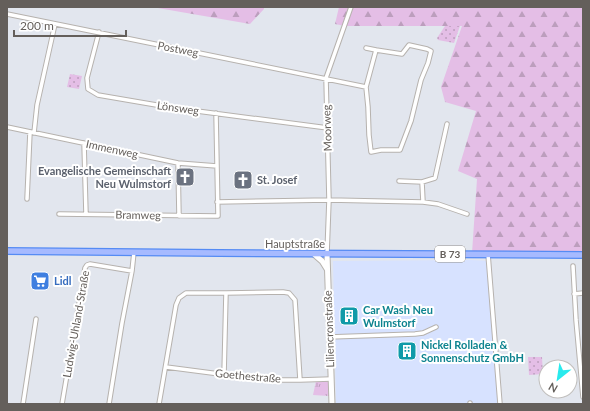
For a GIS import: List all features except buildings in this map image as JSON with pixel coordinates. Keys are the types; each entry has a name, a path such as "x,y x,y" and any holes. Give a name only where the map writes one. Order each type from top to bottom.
{"main road":[{"name":"Hauptstraße","path":"7,251 583,255"}],"street":[{"name":"Moorweg","path":"327,254 329,200 326,78 351,7"},
{"name":"Postweg","path":"7,14 366,87"},
{"path":"27,199 32,132 55,24"},
{"name":"Lönsweg","path":"98,32 88,78 88,89 98,94 174,108 328,128"},
{"path":"366,48 402,54 410,45 431,51 416,97 411,121 400,150 381,150 371,152"},
{"path":"372,157 366,87 376,50"},
{"path":"216,113 217,202 329,200 423,202 438,204 467,214"},
{"path":"399,181 422,182 435,178 448,124"},
{"name":"Immenweg","path":"7,128 178,163 217,166"},
{"path":"84,143 86,214"},
{"path":"178,163 179,216"},
{"path":"422,182 423,202"},
{"name":"Bramweg","path":"59,214 218,216 217,202"},
{"path":"109,404 134,252"},
{"path":"314,254 322,261 327,270"},
{"name":"Liliencronstraße","path":"327,254 332,404"},
{"path":"488,254 500,404"},
{"name":"Ludwig-Uhland-Straße","path":"62,404 85,268 90,264 132,271"},
{"path":"573,266 576,320 582,366 583,397"},
{"path":"159,404 176,305 179,298 186,293 289,293 295,300 300,380"},
{"path":"574,294 583,293"},
{"path":"224,375 226,294"},
{"path":"22,404 36,320"},
{"path":"330,337 415,334 423,333 436,327"},
{"name":"Goethestraße","path":"166,368 266,380 331,379"}],"shaded area":[{"path":"333,261 490,261 502,404 336,404"}],"green space":[{"path":"152,7 264,7 264,9 250,24"},
{"path":"339,7 583,7 583,253 472,253 477,179 458,171 476,111 445,102 441,87 462,26 345,26 335,24"},
{"path":"445,26 460,26 454,43 438,40 437,38"},
{"path":"70,74 82,76 79,89 67,87"},
{"path":"528,357 542,357 542,359 538,359 538,374 529,375"},
{"path":"316,381 328,381 329,396 313,395"}],"place":[{"name":"Evangelische Gemeinschaft Neu Wulmstorf","path":"185,177"},
{"name":"St. Josef","path":"243,180"},
{"name":"Lidl","path":"40,281"},
{"name":"Car Wash Neu Wulmstorf","path":"349,316"},
{"name":"Nickel Rolladen & Sonnenschutz GmbH","path":"407,351"}]}
